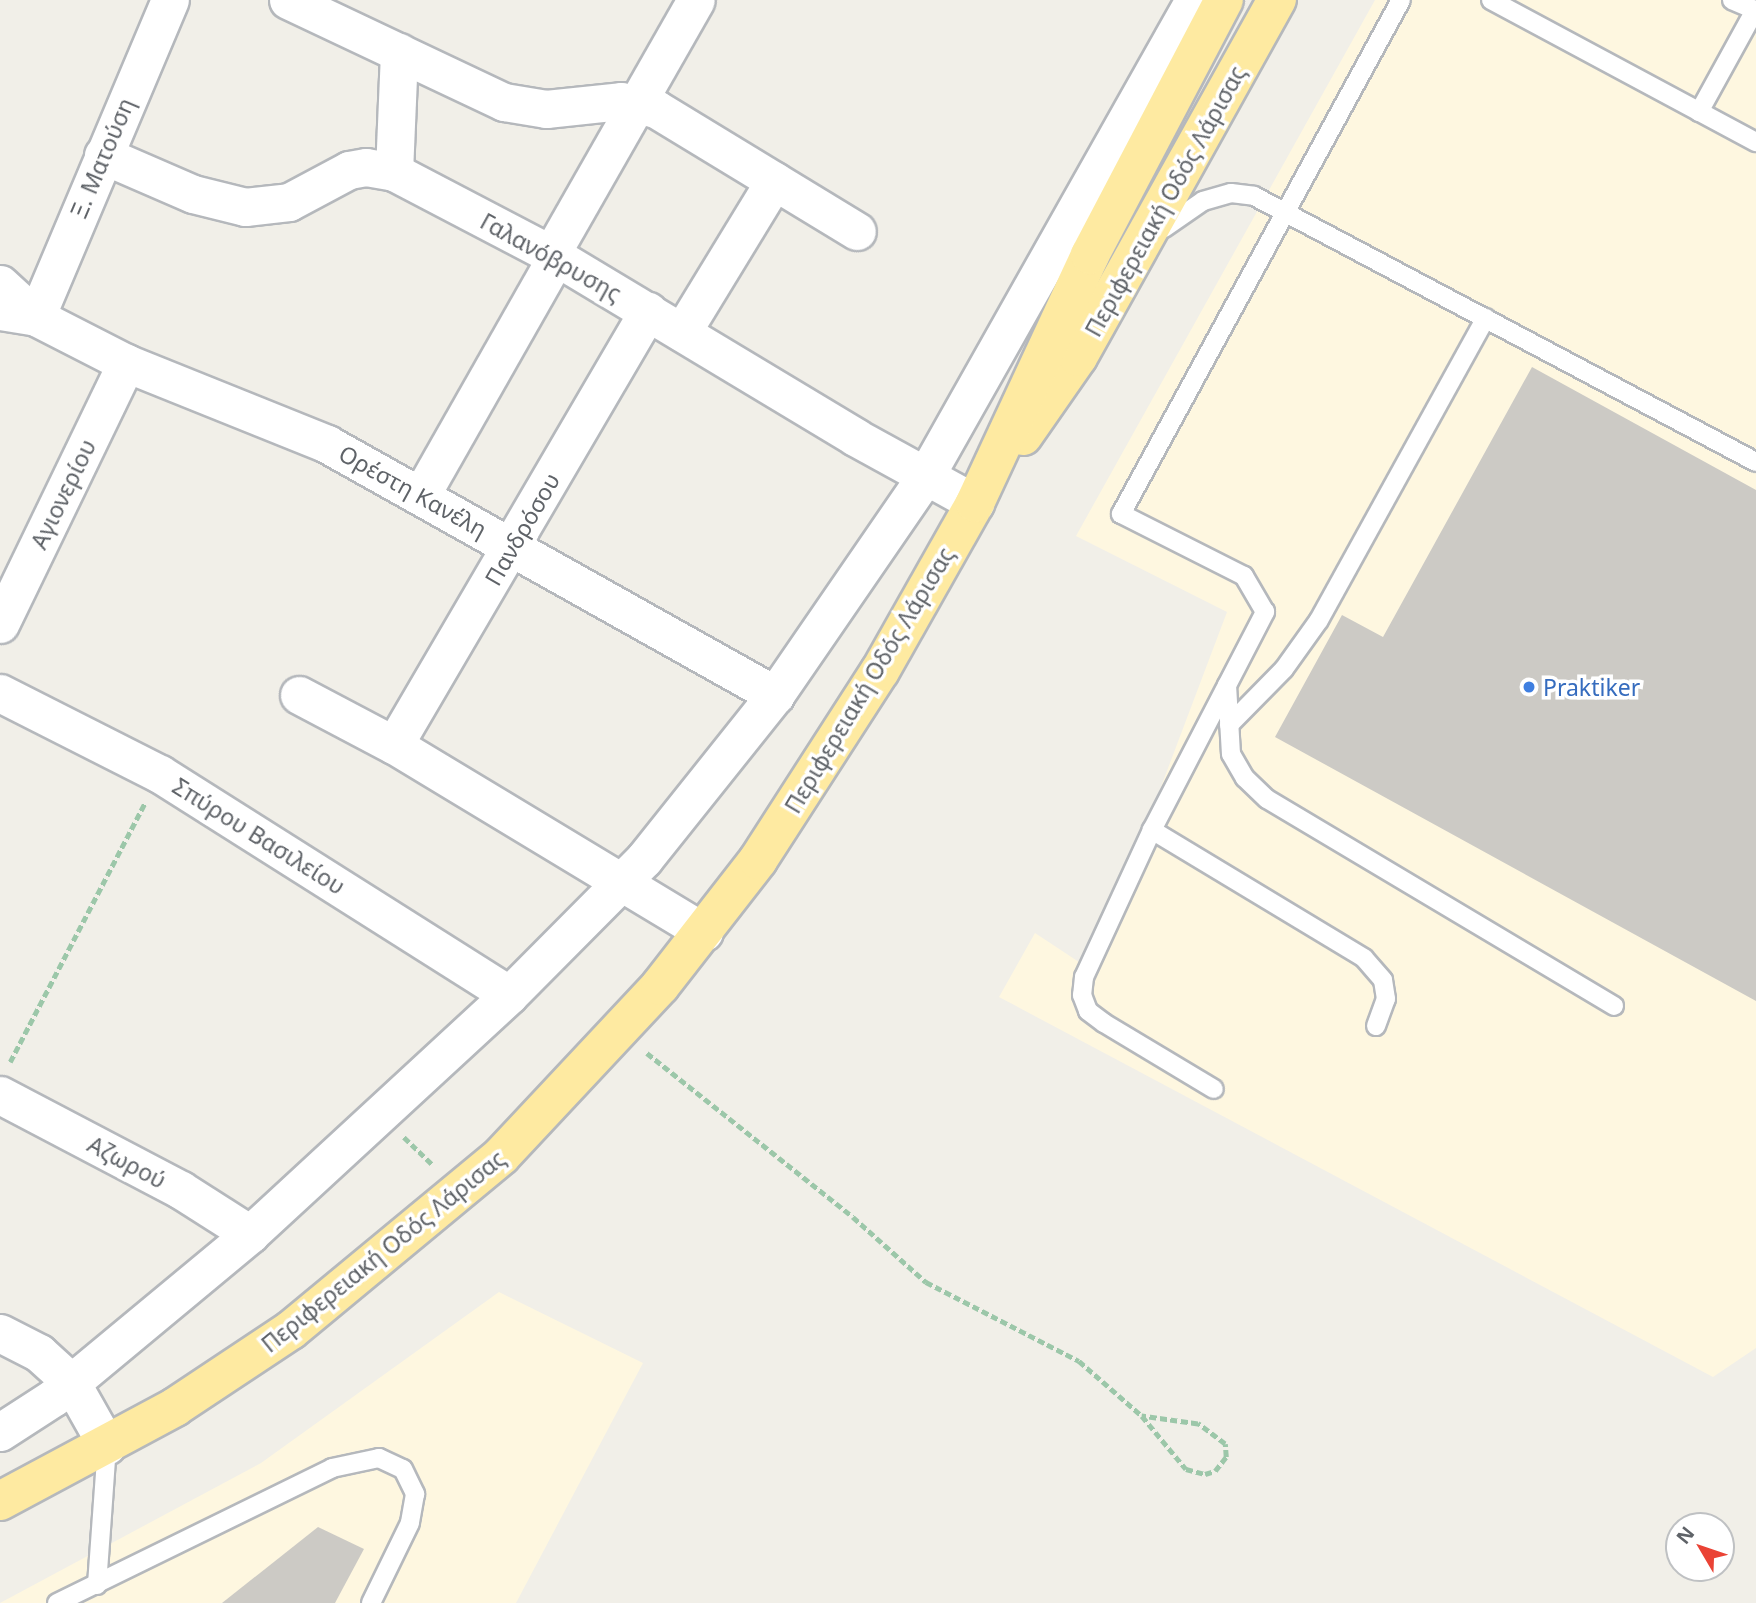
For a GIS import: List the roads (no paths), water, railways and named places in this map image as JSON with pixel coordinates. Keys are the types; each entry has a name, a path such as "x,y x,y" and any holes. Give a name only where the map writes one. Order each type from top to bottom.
{"highway":[{"name":"Περιφερειακή Οδός Λάρισας","path":"0,1501 107,1446 229,1375 461,1192 540,1119 621,1032 704,932 841,736 975,503 1090,255 1224,0"},
{"name":"Περιφερειακή Οδός Λάρισας","path":"975,503 1077,357 1277,0"}],"street":[{"name":"Ξ. Ματούση","path":"36,317 170,0"},
{"path":"288,0 480,92 526,108 638,103 656,109 857,231"},
{"path":"421,495 696,0"},
{"path":"0,1432 71,1382 250,1234 509,995 622,883 775,695 926,475 1194,0"},
{"path":"394,172 399,52"},
{"name":"Γαλανόβρυσης","path":"103,155 193,194 245,207 289,202 349,170 366,167 394,172 554,255 975,503"},
{"path":"682,332 774,181"},
{"name":"Ορέστη Κανέλη","path":"0,284 36,317 126,363 327,444 775,695"},
{"name":"Ορέστη Κανέλη","path":"0,311 36,317"},
{"name":"Πανδρόσου","path":"394,745 513,546 648,311"},
{"name":"Αγιονερίου","path":"0,624 126,363"},
{"name":"Σπύρου Βασιλείου","path":"0,693 160,774 509,995"},
{"path":"299,695 394,745 704,932"},
{"name":"Αζωρού","path":"3,1082 250,1234"},
{"path":"0,1333 40,1353 71,1382 107,1446"}],"lane":[{"path":"1214,1089 1104,1023 1088,1011 1082,995 1084,977 1152,830 1265,612 1257,593 1244,576 1121,513 1401,0"},
{"path":"1491,0 1756,142"},
{"path":"1699,112 1755,10 1732,0"},
{"path":"1137,253 1179,214 1203,201 1231,194 1254,196 1756,463"},
{"path":"1230,725 1284,669 1320,620 1486,318"},
{"path":"1227,681 1231,754 1245,778 1266,799 1479,921 1614,1006"},
{"path":"1152,830 1364,958 1383,980 1386,999 1376,1026"},
{"path":"97,1585 107,1446"},
{"path":"57,1603 332,1468 379,1458 403,1469 415,1494 410,1523 371,1603"}],"place":[{"name":"Praktiker","path":"1529,687"}]}
